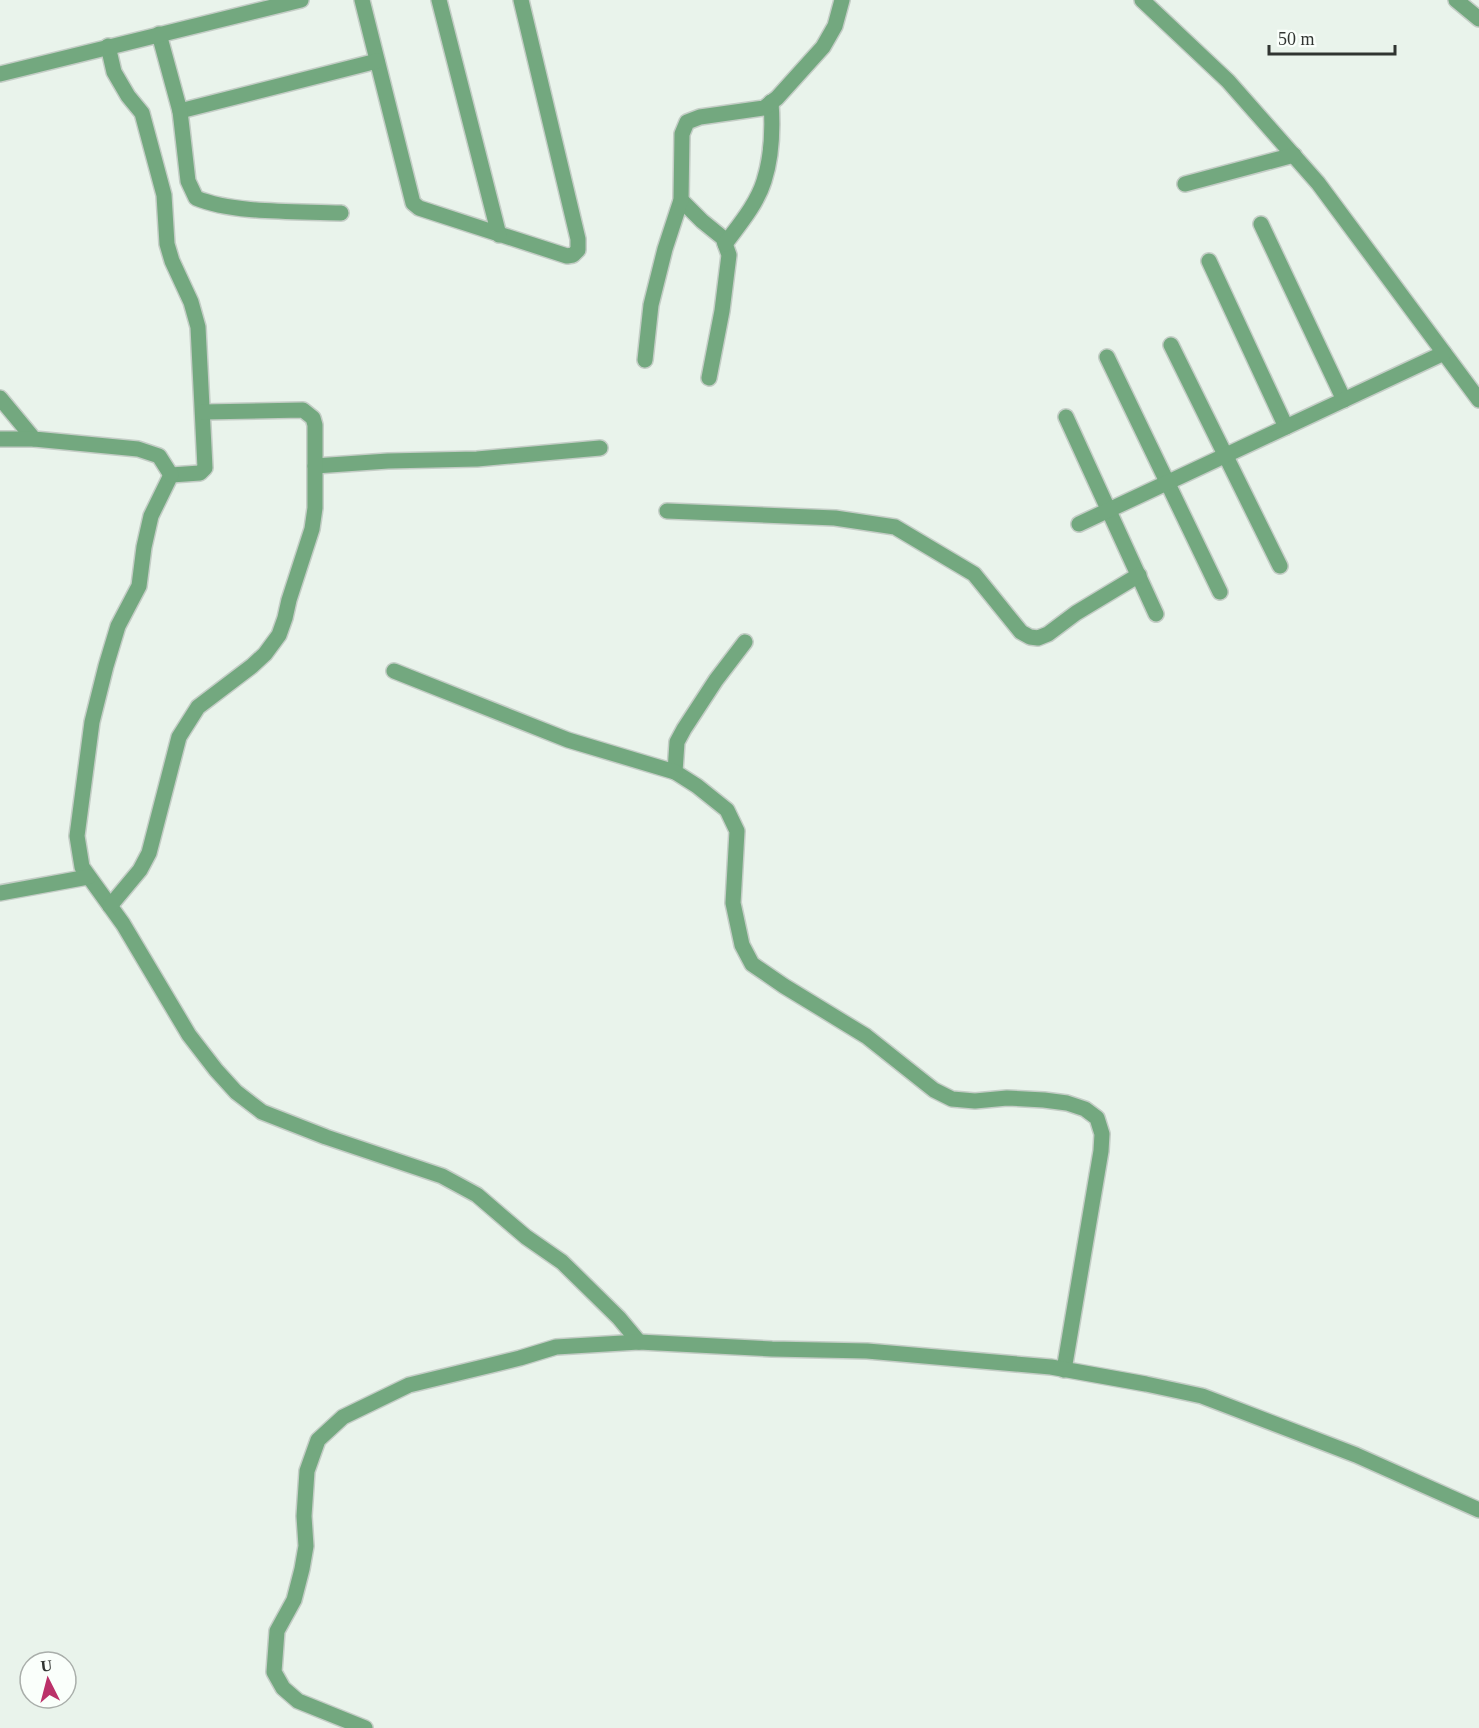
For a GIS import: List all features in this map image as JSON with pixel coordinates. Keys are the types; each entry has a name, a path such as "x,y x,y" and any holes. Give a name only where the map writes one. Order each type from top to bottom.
{"street":[{"path":"0,74 301,0"},
{"path":"363,0 413,203 419,208 499,235 567,256 573,255 578,250 578,239 521,0"},
{"path":"439,0 499,235"},
{"path":"645,360 651,305 665,249 681,200 682,134 687,122 700,117 764,108 787,87 823,47 835,26 842,0"},
{"path":"1142,0 1228,81 1294,154 1479,400"},
{"path":"1456,0 1479,19"},
{"path":"159,34 180,111 188,181 196,198 210,204 230,208 341,213"},
{"path":"108,46 114,72 128,96 142,113 164,195 167,244 172,261 191,302 198,327 205,468 192,474 171,475"},
{"path":"180,111 377,61"},
{"path":"725,244 764,183 770,154 771,102"},
{"path":"1185,184 1294,154"},
{"path":"681,200 723,238 729,255 722,311 709,378"},
{"path":"1261,224 1344,400"},
{"path":"1209,261 1286,427"},
{"path":"1171,345 1280,566"},
{"path":"1078,524 1444,353"},
{"path":"1107,357 1220,592"},
{"path":"0,398 34,438"},
{"path":"110,906 140,870 149,853 179,737 198,707 252,666 265,654 279,635 312,529 315,508 315,425 309,413 303,410 203,412"},
{"path":"1066,417 1156,614"},
{"path":"0,439 34,438 138,448 159,456 171,475"},
{"path":"315,466 388,461 477,459 600,448"},
{"path":"171,475 152,516 144,547 139,586 118,626 105,666 92,722 77,836 82,867 123,924 189,1035 236,1092 262,1112 326,1137 442,1176 477,1195 526,1237 562,1262 619,1318 639,1342"},
{"path":"667,511 835,518 895,527 974,574 1021,632 1030,637 1038,638 1048,634 1076,613 1139,575"},
{"path":"675,772 677,742 716,680 745,642"},
{"path":"394,671 568,740 675,772 697,786 727,810 737,831 733,903 742,945 752,964 866,1036 934,1090 952,1098 975,1101 1008,1098 1067,1103 1085,1109 1096,1118 1102,1134 1101,1151 1065,1370"},
{"path":"0,893 88,877"},
{"path":"365,1728 298,1701 283,1688 274,1672 277,1631 294,1600 302,1569 306,1546 304,1516 307,1471 318,1440 343,1417 409,1385 556,1347 639,1342 867,1351 1065,1370 1202,1396 1356,1455 1475,1508"}]}
